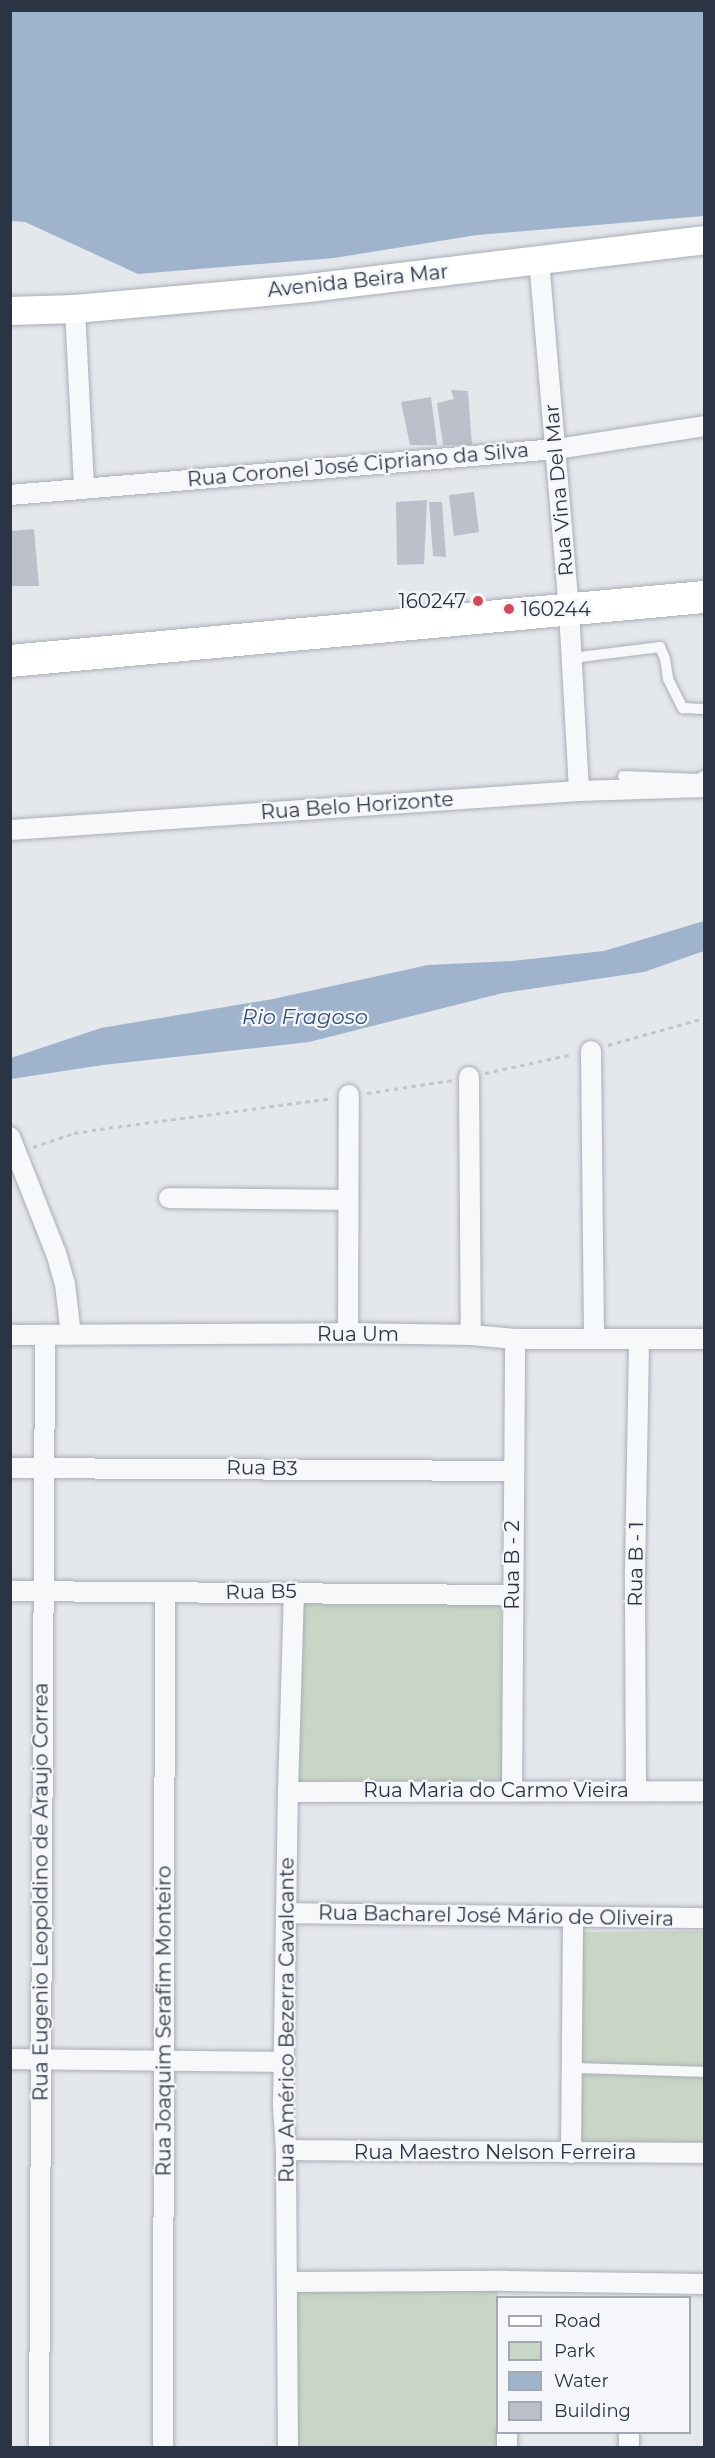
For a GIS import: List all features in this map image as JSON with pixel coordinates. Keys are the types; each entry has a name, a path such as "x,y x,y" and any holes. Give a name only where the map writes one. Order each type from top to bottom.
{"main road":[{"name":"Avenida Beira Mar","path":"10,311 75,309 309,288 705,240"},
{"path":"10,661 705,597"}],"street":[{"name":"Rua Vina Del Mar","path":"539,260 569,611 579,791"},
{"path":"75,309 84,489"},
{"name":"Rua Coronel José Cipriano da Silva","path":"10,495 556,449 705,426"},
{"name":"Rua Belo Horizonte","path":"10,830 579,791 705,787"},
{"path":"591,1051 594,1337"},
{"path":"469,1077 471,1335"},
{"path":"348,1333 349,1095"},
{"path":"10,1137 56,1253 65,1284 71,1335"},
{"path":"169,1198 347,1200"},
{"name":"Rua Um","path":"10,1335 348,1333 471,1335 515,1339 594,1337 705,1339"},
{"name":"Rua Eugenio Leopoldino de Araujo Correa","path":"39,2448 45,1336"},
{"name":"Rua B - 2","path":"512,1791 515,1339"},
{"name":"Rua B - 1","path":"636,1790 635,1573 639,1339"},
{"name":"Rua B3","path":"10,1468 513,1471"},
{"name":"Rua B5","path":"10,1590 165,1594 294,1592 512,1595"},
{"name":"Rua Américo Bezerra Cavalcante","path":"288,2448 284,2062 294,1592"},
{"name":"Rua Joaquim Serafim Monteiro","path":"163,2448 165,1594"},
{"name":"Rua Maria do Carmo Vieira","path":"288,1792 705,1791"},
{"name":"Rua Bacharel José Mário de Oliveira","path":"288,1913 705,1918"},
{"path":"571,2153 573,1917"},
{"path":"10,2059 284,2062"},
{"name":"Rua Maestro Nelson Ferreira","path":"286,2150 705,2153"},
{"path":"287,2282 506,2289 629,2290 705,2284"}],"lane":[{"path":"572,658 660,647 665,659 668,679 683,708 705,709"},
{"path":"623,776 698,779 705,777"},
{"path":"572,2068 705,2072"}],"green space":[{"path":"501,1600 502,1782 294,1786 294,1602"},
{"path":"704,1931 704,2142 579,2149 579,1932"},
{"path":"294,2289 498,2290 498,2296 496,2296 497,2447 289,2448"}],"water":[{"path":"11,10 704,11 704,216 477,235 334,258 138,274 25,222 11,221"},
{"name":"Rio Fragoso","path":"704,921 704,951 644,972 503,993 309,1042 103,1065 11,1079 11,1058 101,1028 273,999 428,965 512,961 604,951"}],"building":[{"path":"451,390 468,391 472,445 443,445 437,403 454,399"},
{"path":"431,397 437,445 410,445 401,402"},
{"path":"474,492 479,532 454,536 449,495"},
{"path":"427,500 424,564 397,565 396,502"},
{"path":"429,502 442,502 446,557 433,556"},
{"path":"34,529 39,586 10,586 10,531"}],"place":[{"name":"160247","path":"478,601"},
{"name":"160244","path":"509,609"}]}
